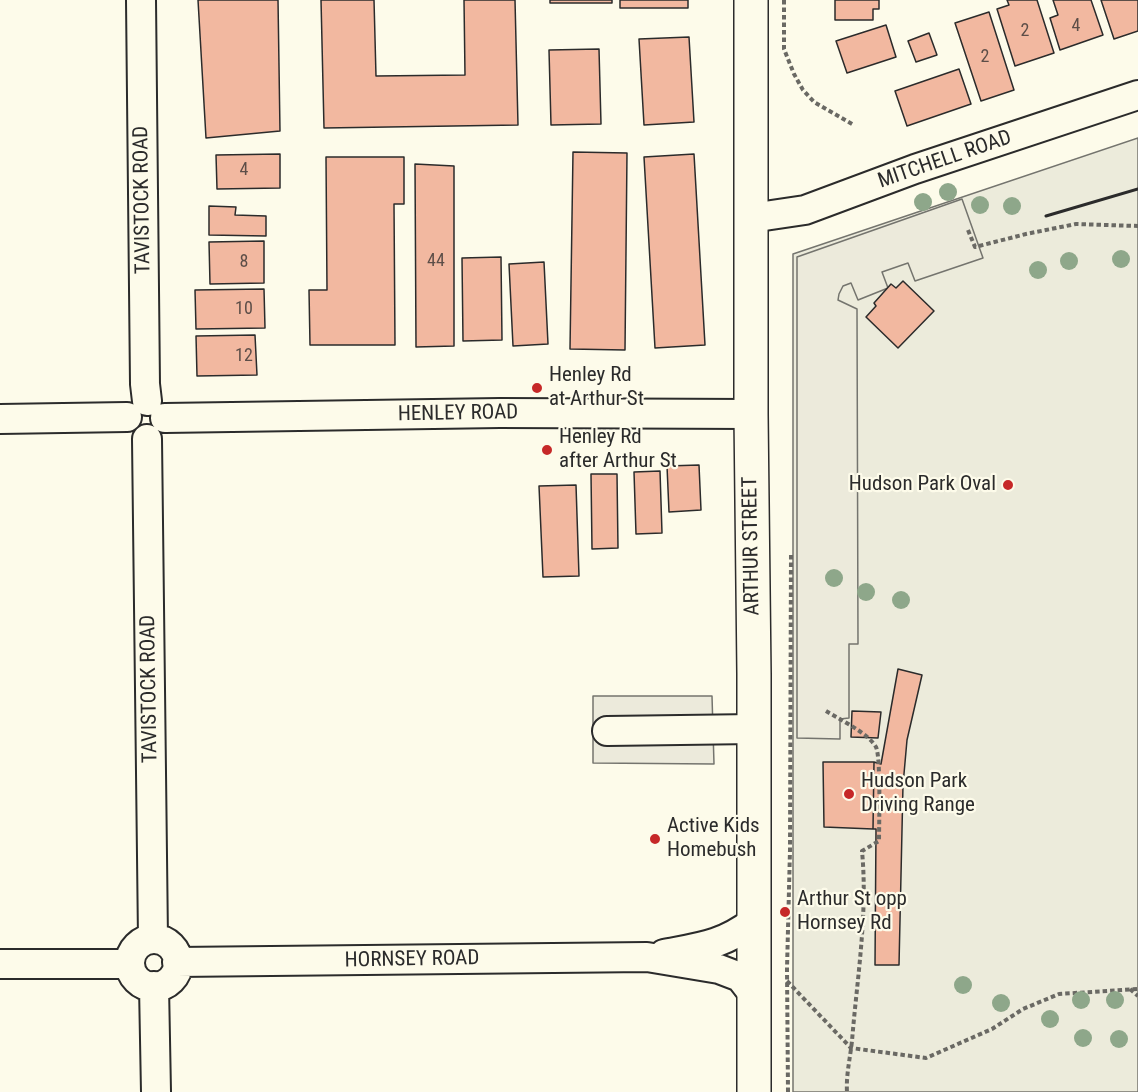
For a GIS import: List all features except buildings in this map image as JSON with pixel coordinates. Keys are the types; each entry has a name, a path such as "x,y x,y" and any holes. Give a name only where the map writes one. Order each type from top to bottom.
{"main road":[{"name":"ARTHUR STREET","path":"751,0 754,1092"}],"street":[{"name":"TAVISTOCK ROAD","path":"141,0 153,939"},
{"name":"MITCHELL ROAD","path":"751,218 806,210 915,170 1138,95"},
{"name":"HENLEY ROAD","path":"0,419 147,419 500,412 751,414"},
{"path":"607,731 754,729"},
{"name":"HORNSEY ROAD","path":"647,957 719,943 753,922"},
{"path":"153,939 167,943 176,955 177,962 177,968 171,979 154,986 135,978 130,964 134,950 139,944 153,939"},
{"name":"HORNSEY ROAD","path":"177,962 647,957 719,969 740,977 753,995"},
{"path":"0,964 130,964"},
{"path":"154,986 156,1092"}],"path":[{"path":"784,0 784,49 803,90 814,102 854,124"},
{"path":"968,230 975,247 1076,224 1138,226"},
{"path":"788,1092 791,552"},
{"path":"826,711 854,727 876,747 878,764 879,842 862,851 865,880 851,1048 846,1077 847,1092"},
{"path":"787,981 851,1048 926,1058 982,1034 1023,1009 1059,994 1138,989"},
{"path":"1130,989 1138,996"}],"shaded area":[{"path":"1138,138 1138,1092 793,1092 793,254"},
{"path":"962,199 983,258 915,281 908,263 882,272 888,288 858,300 851,283 843,286 839,294 838,300 857,309 858,644 849,644 849,718 840,719 840,739 797,738 797,257"},
{"path":"593,696 712,696 714,764 593,763"}],"wall":[{"path":"1046,216 1138,189"}],"place":[{"name":"Henley Rd at Arthur St","path":"537,388"},
{"name":"Henley Rd after Arthur St","path":"547,450"},
{"name":"Hudson Park Oval","path":"1008,485"},
{"name":"Hudson Park Driving Range","path":"849,794"},
{"name":"Active Kids Homebush","path":"655,839"},
{"name":"Arthur St opp Hornsey Rd","path":"785,912"}]}
